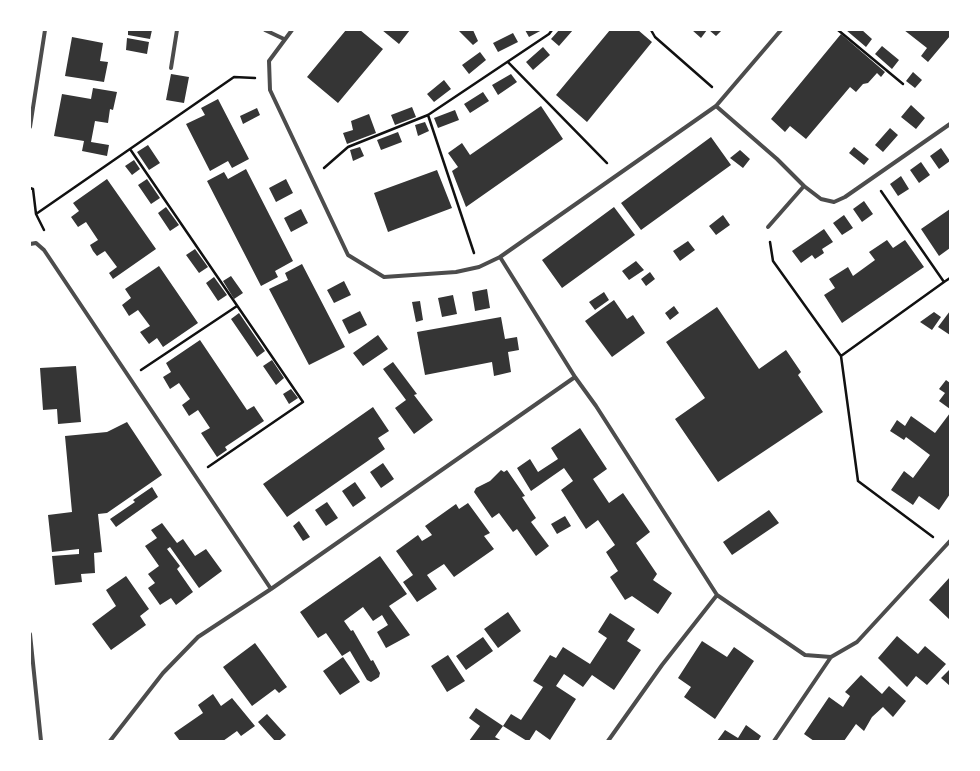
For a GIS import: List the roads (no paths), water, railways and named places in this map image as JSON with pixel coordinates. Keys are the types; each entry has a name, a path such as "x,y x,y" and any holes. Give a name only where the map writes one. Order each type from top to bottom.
{"street":[{"path":"30,127 45,30"},
{"path":"171,68 177,30"},
{"path":"265,30 284,39"},
{"path":"292,30 284,39 270,61 270,90 348,255 384,277 456,272 479,267 500,258 716,106 782,30"},
{"path":"716,106 777,159 804,186 821,198 834,202 845,197 950,124"},
{"path":"768,227 804,186"},
{"path":"30,244 36,244 42,248 271,589"},
{"path":"500,258 717,596 805,655 831,657"},
{"path":"110,741 163,673 198,637 271,589 575,377"},
{"path":"774,741 831,657 857,642 950,541"},
{"path":"608,741 662,665 717,596"},
{"path":"30,634 41,741"}]}
